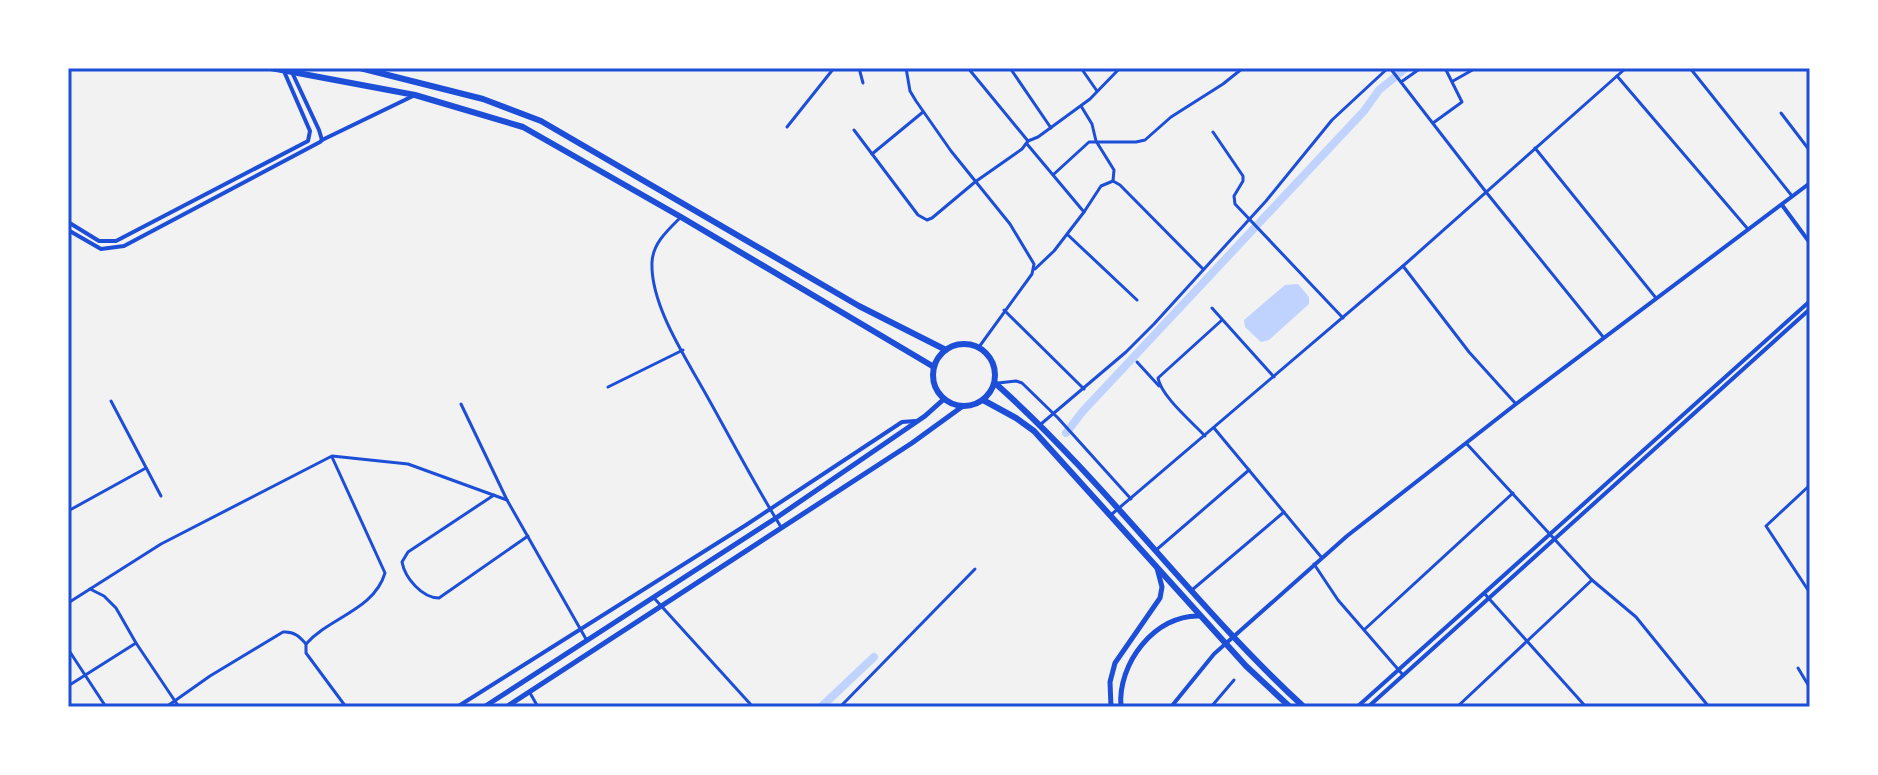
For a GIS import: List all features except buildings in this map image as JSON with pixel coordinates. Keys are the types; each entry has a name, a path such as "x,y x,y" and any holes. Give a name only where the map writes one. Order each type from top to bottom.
{"highway":[{"path":"271,68 415,95 523,127 934,367"},
{"path":"360,68 483,99 541,121 859,306 946,350"},
{"path":"965,344 979,347 993,363 995,383 983,400 963,406 944,399 935,387 934,367 946,350 965,344"},
{"path":"995,383 1041,424 1232,637 1304,707"},
{"path":"983,400 1034,431 1225,643 1290,707"}],"main road":[{"path":"484,707 776,518 944,399"},
{"path":"506,707 912,443 963,406"},
{"path":"1111,707 1110,682 1115,663 1160,598 1162,587 1157,567"},
{"path":"1121,707 1121,683 1125,669 1153,634 1174,619 1186,615 1201,616"}],"street":[{"path":"787,127 834,68"},
{"path":"859,68 863,83"},
{"path":"906,68 910,91 923,112 1016,233 1033,260 1034,270"},
{"path":"968,68 1084,212"},
{"path":"1010,68 1051,128"},
{"path":"1081,68 1098,92"},
{"path":"854,130 918,215 927,220 1081,106 1120,68"},
{"path":"1054,174 1086,144 1145,140 1171,117 1243,68"},
{"path":"1400,81 1421,68"},
{"path":"1433,123 1462,103 1445,68"},
{"path":"1453,81 1476,68"},
{"path":"1111,515 1403,266 1626,68"},
{"path":"1690,68 1792,196"},
{"path":"1041,424 1126,352 1250,221 1332,120 1390,69 1605,339"},
{"path":"287,70 322,140"},
{"path":"105,246 308,141 310,131 287,70"},
{"path":"1617,76 1747,228"},
{"path":"68,230 92,245 124,246 322,140 415,95"},
{"path":"1081,106 1092,124 1096,141 1114,170 1113,181"},
{"path":"872,154 923,112"},
{"path":"1781,113 1810,151"},
{"path":"1213,132 1241,170 1243,181 1233,201 1343,318"},
{"path":"1535,148 1657,299"},
{"path":"979,347 1034,270 1068,235 1101,186 1113,181"},
{"path":"1113,181 1128,192 1203,269"},
{"path":"1171,707 1225,643 1314,564 1516,404 1810,183"},
{"path":"1782,205 1810,243"},
{"path":"681,217 662,236 652,261 656,294 683,350 782,527"},
{"path":"68,222 105,246"},
{"path":"1068,235 1137,300"},
{"path":"1403,266 1469,352 1516,404"},
{"path":"1357,707 1554,540 1810,301"},
{"path":"1212,308 1274,377"},
{"path":"1368,707 1549,534 1810,309"},
{"path":"1004,310 1084,389"},
{"path":"1159,386 1158,378 1162,372 1222,320"},
{"path":"608,387 683,350"},
{"path":"1137,362 1205,436"},
{"path":"995,383 1022,383 1131,499"},
{"path":"111,401 161,496"},
{"path":"461,404 507,500 587,641"},
{"path":"457,707 902,422 917,421"},
{"path":"1214,428 1322,558"},
{"path":"1466,443 1592,580 1636,617 1709,707"},
{"path":"68,603 181,533 332,456 408,464 507,500"},
{"path":"306,644 368,599 379,587 385,573 332,456"},
{"path":"68,511 146,468"},
{"path":"1155,551 1249,470"},
{"path":"1810,485 1766,526 1810,593"},
{"path":"1365,629 1513,493"},
{"path":"494,495 403,556 403,569 407,575 429,597 439,598 528,536"},
{"path":"1192,591 1284,512"},
{"path":"1314,564 1343,607 1403,675"},
{"path":"840,707 975,569"},
{"path":"1457,707 1592,580"},
{"path":"90,589 110,601 179,707"},
{"path":"654,598 751,706"},
{"path":"1484,598 1586,707"},
{"path":"166,707 210,676 283,632 290,631 306,644 306,653 346,707"},
{"path":"68,686 136,643"},
{"path":"68,649 106,707"},
{"path":"1798,668 1810,688"},
{"path":"1211,707 1234,680"},
{"path":"529,692 538,707"}],"water":[{"path":"1298,284 1309,297 1309,304 1269,340 1261,342 1245,327 1244,320 1285,285"}],"waterway":[{"path":"1066,433 1083,411 1364,111 1379,90 1406,68"},
{"path":"821,707 874,657"}]}
